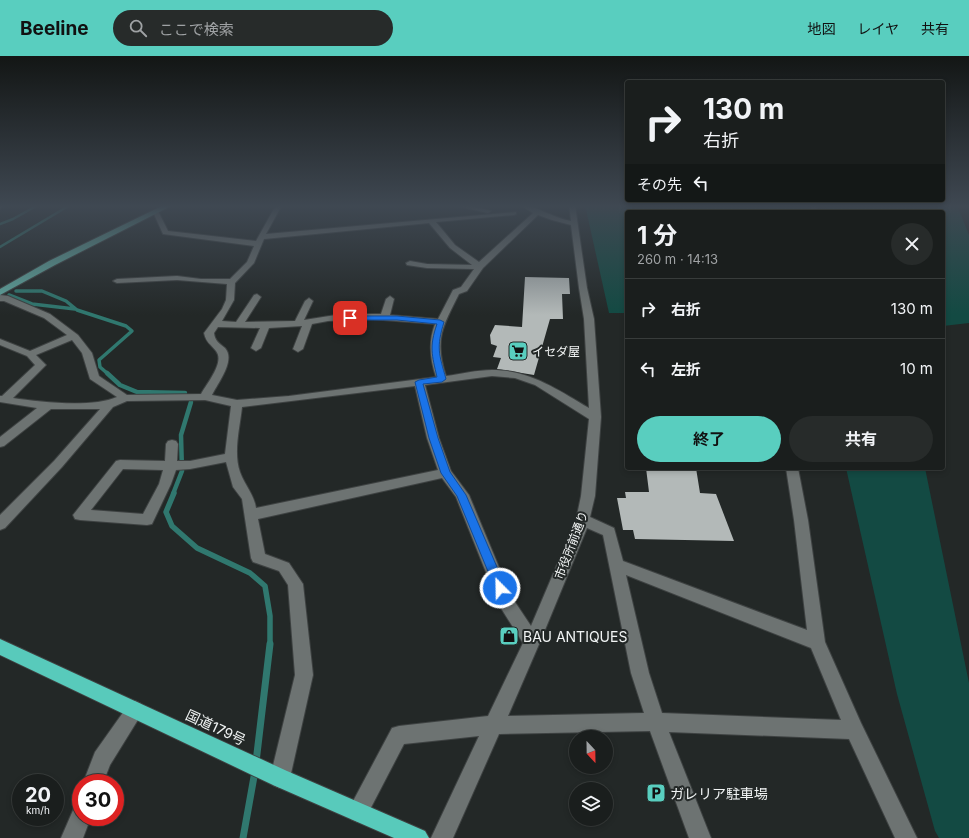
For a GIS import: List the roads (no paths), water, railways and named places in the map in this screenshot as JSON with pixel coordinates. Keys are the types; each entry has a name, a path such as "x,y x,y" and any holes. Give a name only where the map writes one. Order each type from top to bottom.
{"highway":[{"name":"国道179号","path":"0,647 280,778 418,838"}],"main road":[{"path":"0,292 52,263 96,241"}],"street":[{"path":"205,397 224,363 222,351 210,340 209,333 224,314 230,300 231,283 250,263 259,241"},
{"path":"446,241 458,252 480,266"},
{"path":"442,379 435,350 436,337 440,322 456,292 464,289 480,266 506,241"},
{"name":"市役所前通り","path":"442,838 532,642 583,520 590,484 595,417 589,319 577,241"},
{"path":"410,263 427,266 480,266"},
{"path":"117,281 177,278 201,281 232,282"},
{"path":"239,325 257,297"},
{"path":"0,298 5,298 47,316 74,336 87,353 94,377 125,398"},
{"path":"384,318 390,299"},
{"path":"298,349 309,301"},
{"path":"215,324 265,326 303,323 328,318 384,318 440,322"},
{"path":"256,348 265,326"},
{"path":"30,354 74,336"},
{"path":"0,342 30,354 41,365 2,399"},
{"path":"0,524 58,464 109,406 125,398 205,397 237,404 492,373 516,374 539,383 595,417"},
{"path":"419,382 433,438 446,473 462,495 505,600 532,642"},
{"path":"2,399 48,405 109,406"},
{"path":"237,404 231,457 233,470 239,488 248,498 258,558 284,567 295,584 304,675 280,778"},
{"path":"0,443 48,405"},
{"path":"172,444 171,466 165,484 147,520 80,515 120,464 171,466 190,465 231,457"},
{"path":"792,470 801,520 817,642 854,730 906,838"},
{"path":"251,515 446,473"},
{"path":"583,520 609,532 640,673 656,722 700,838"},
{"path":"616,565 817,642"},
{"path":"96,774 102,758 135,710"},
{"path":"358,812 398,735 494,725 656,722 854,730"},
{"path":"72,838 77,826"}],"waterway":[{"path":"0,247 9,241"},
{"path":"16,291 42,291 66,301 77,310 126,326 132,331 99,360 100,367 108,374"},
{"path":"9,295 32,304 75,309"},
{"path":"107,373 120,385 137,392 185,393"},
{"path":"173,494 182,471 181,435 191,402"},
{"path":"174,493 166,512 172,526 197,548 250,573 265,586 270,616 270,644"},
{"path":"256,762 270,644"},
{"path":"243,838 255,771"}],"place":[{"name":"イセダ屋","path":"518,351"},
{"name":"BAU ANTIQUES","path":"509,636"},
{"name":"ガレリア駐車場","path":"656,793"}]}
